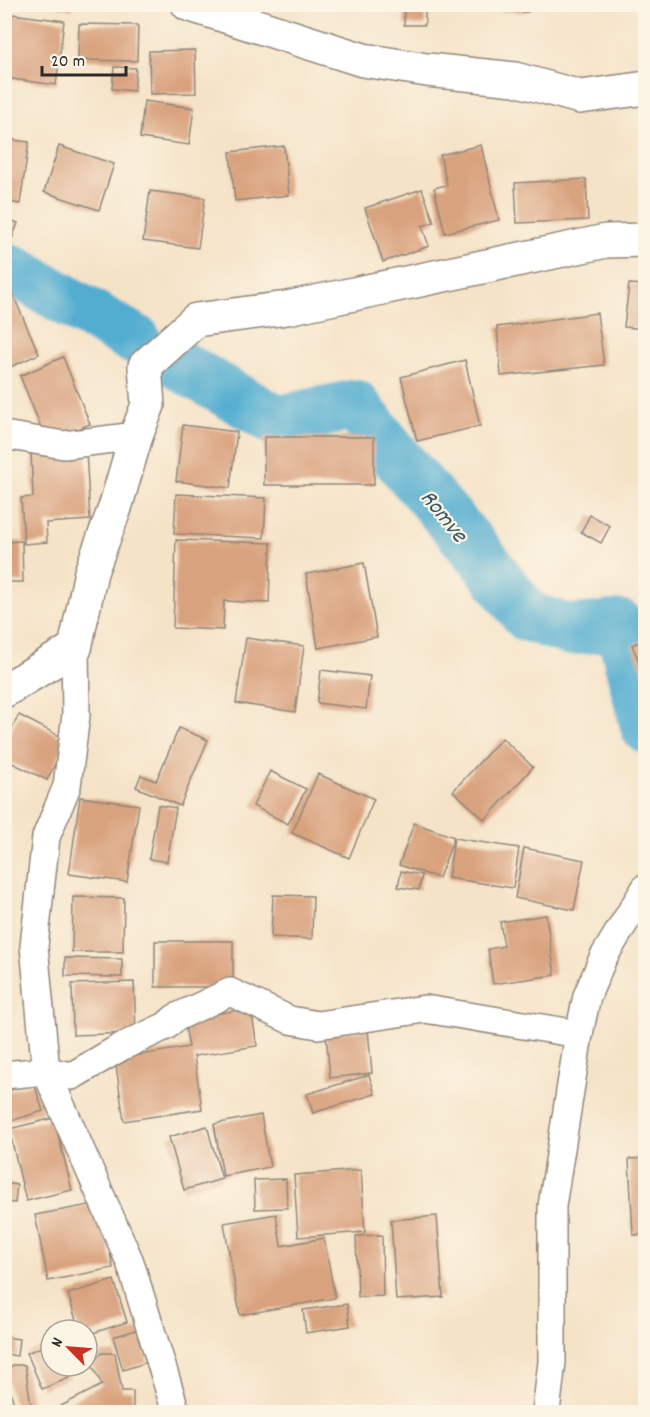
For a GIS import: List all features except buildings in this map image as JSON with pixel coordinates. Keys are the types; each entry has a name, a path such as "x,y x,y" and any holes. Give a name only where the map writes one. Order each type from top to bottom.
{"street":[{"path":"188,4 363,60 427,70 515,79 580,97 645,88"},
{"path":"176,1413 130,1262 46,1071 34,946 46,837 67,786 76,715 75,648 91,572 116,508 136,436 148,405 145,366 196,320 287,308 606,241 645,240"},
{"path":"4,435 64,445 136,436"},
{"path":"4,691 75,648"},
{"path":"546,1413 552,1362 552,1206 579,1034 587,996 603,958 645,887"},
{"path":"4,1075 46,1071 72,1076 121,1047 166,1026 175,1018 230,992 290,1020 318,1025 425,1009 579,1034"}],"waterway":[{"name":"Romve","path":"4,267 136,340"},
{"name":"Romve","path":"181,366 277,421 355,405 401,463 477,551 527,616 569,630 620,625 646,728"}]}
